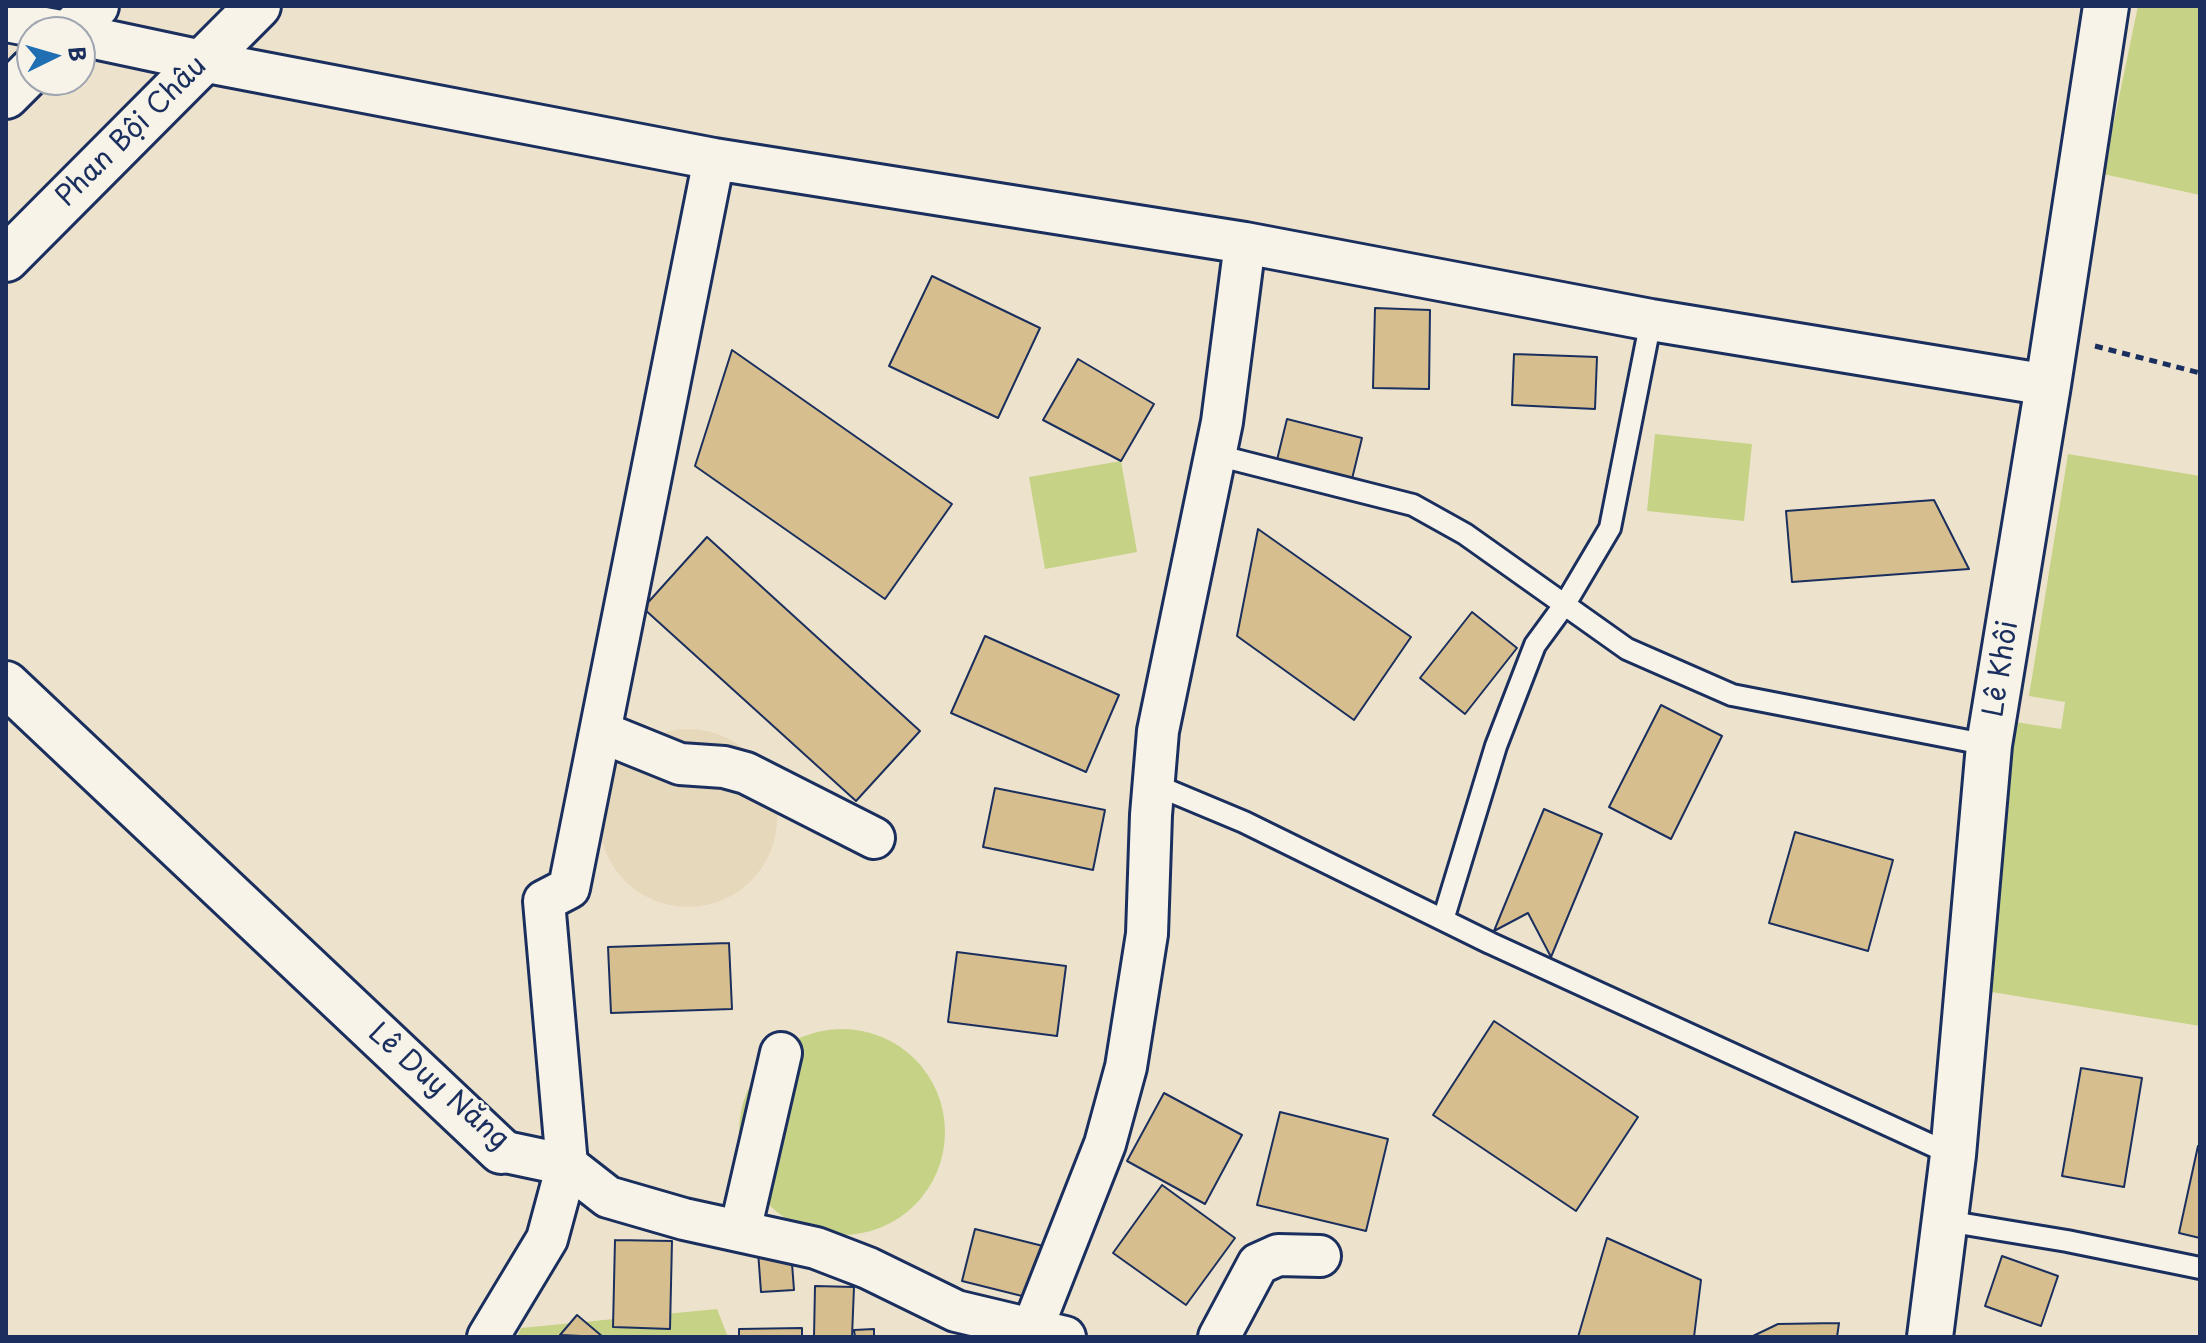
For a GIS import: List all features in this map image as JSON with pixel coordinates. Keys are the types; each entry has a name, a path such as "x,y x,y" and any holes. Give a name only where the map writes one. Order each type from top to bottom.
{"street":[{"name":"Phan Bội Châu","path":"6,259 258,6"},
{"name":"Lê Khôi","path":"1930,1337 1953,1155 1989,745 2106,6"},
{"path":"96,38 714,159 1245,243 1651,320 2048,385"},
{"path":"488,1337 547,1239 567,1165 544,901 569,888 714,159"},
{"path":"1042,1335 1105,1144 1126,1067 1147,934 1158,731 1222,422 1245,243"},
{"name":"Lê Duy Năng","path":"6,684 501,1151 567,1165 608,1197 684,1219 816,1248 868,1268 956,1311 1042,1335"},
{"path":"601,732 680,764 724,767 746,773 874,838"},
{"path":"740,1231 781,1053"},
{"path":"1219,1337 1258,1264 1278,1255 1320,1256"}],"lane":[{"path":"1443,920 1496,746 1535,645 1565,604 1610,528 1651,320"},
{"path":"1216,455 1413,505 1465,534 1627,649 1732,695 1989,745"},
{"path":"1153,784 1244,822 1443,920 1953,1155"},
{"path":"1946,1221 2200,1268"}],"path":[{"path":"2056,335 2200,373"}],"shaded area":[{"path":"688,729 722,736 751,755 770,784 777,818 770,852 751,881 722,900 688,907 654,900 625,881 606,852 599,818 606,784 625,755 654,736"}],"green space":[{"path":"2138,6 2200,6 2200,195 2103,174"},
{"path":"1655,434 1752,444 1744,521 1647,511"},
{"path":"2068,454 2200,476 2200,1026 1967,988 2009,721 2061,729 2065,702 2029,696"},
{"path":"1121,461 1137,552 1045,569 1029,477"},
{"path":"842,1029 881,1037 915,1059 937,1093 945,1132 937,1171 915,1205 881,1227 842,1235 803,1227 769,1205 747,1171 739,1132 747,1093 769,1059 803,1037"},
{"path":"717,1309 728,1337 517,1337 521,1328"}],"building":[{"path":"932,276 1040,328 998,418 889,366"},
{"path":"1375,308 1430,310 1429,389 1373,388"},
{"path":"732,350 952,504 885,599 695,466"},
{"path":"1514,354 1597,357 1595,409 1512,405"},
{"path":"1078,359 1154,404 1121,461 1043,420"},
{"path":"1287,419 1362,438 1351,483 1276,464"},
{"path":"1934,500 1969,569 1792,582 1786,511"},
{"path":"1258,529 1411,637 1354,720 1237,636"},
{"path":"707,537 920,731 856,801 643,608"},
{"path":"1472,612 1517,648 1465,714 1420,678"},
{"path":"985,636 1119,695 1086,772 951,713"},
{"path":"1661,705 1722,736 1671,839 1609,807"},
{"path":"995,788 1105,810 1093,870 983,847"},
{"path":"1544,809 1602,834 1551,957 1528,913 1494,931"},
{"path":"1795,832 1893,860 1868,951 1769,923"},
{"path":"729,943 732,1009 611,1013 608,947"},
{"path":"957,952 1066,966 1057,1036 948,1022"},
{"path":"1494,1021 1638,1117 1576,1211 1433,1115"},
{"path":"2081,1068 2142,1078 2124,1187 2062,1176"},
{"path":"1164,1093 1242,1135 1205,1204 1127,1161"},
{"path":"1280,1112 1388,1139 1366,1231 1257,1205"},
{"path":"2200,1147 2200,1238 2179,1233"},
{"path":"1162,1185 1235,1238 1186,1305 1113,1253"},
{"path":"975,1229 1043,1246 1030,1298 962,1281"},
{"path":"1607,1238 1701,1280 1694,1337 1578,1337"},
{"path":"615,1240 672,1241 670,1329 613,1327"},
{"path":"791,1250 794,1290 761,1292 758,1251"},
{"path":"2002,1256 2058,1276 2041,1326 1985,1306"},
{"path":"815,1286 854,1287 852,1337 814,1337"},
{"path":"577,1315 603,1337 560,1335"},
{"path":"1839,1323 1837,1337 1751,1337 1778,1324"},
{"path":"802,1328 802,1337 739,1337 739,1329"},
{"path":"874,1329 874,1337 855,1337 854,1330"}]}
